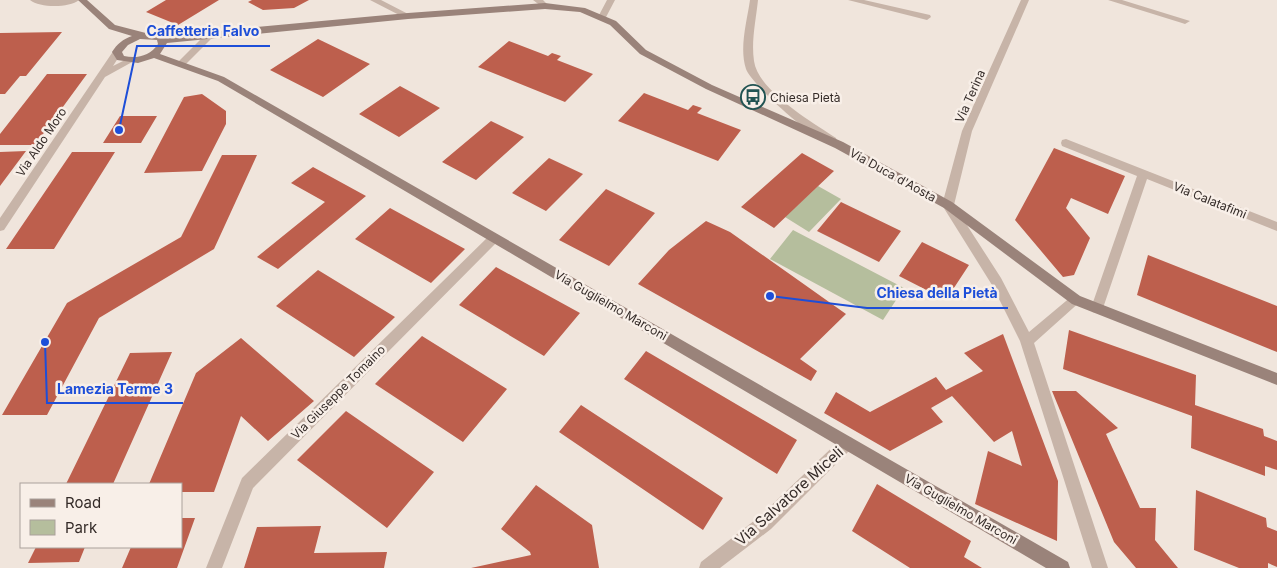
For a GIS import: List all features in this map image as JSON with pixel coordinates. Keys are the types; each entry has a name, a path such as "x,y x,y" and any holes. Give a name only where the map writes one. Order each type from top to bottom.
{"main road":[{"path":"82,0 112,27 143,36"},
{"path":"112,27 120,58 129,61 142,59 159,48 245,30 541,3 582,10 602,17 613,23 643,52 708,87 834,143"},
{"path":"159,48 245,30"},
{"path":"119,49 130,40 143,36"},
{"name":"Via Guglielmo Marconi","path":"143,36 155,36 159,48 182,63 221,79 1062,568"},
{"name":"Via Duca d'Aosta","path":"834,143 948,205"},
{"path":"948,205 1076,300 1277,379"}],"street":[{"path":"34,0 51,3 75,0"},
{"path":"374,0 408,16"},
{"path":"602,17 611,0"},
{"name":"Via Duca d'Aosta","path":"754,0 748,53 751,70 761,86 834,143"},
{"path":"852,0 927,17"},
{"name":"Via Terina","path":"948,205 967,131 1025,0"},
{"path":"1112,0 1185,22"},
{"path":"182,63 208,38"},
{"name":"Via Aldo Moro","path":"0,226 104,74 119,49"},
{"name":"Via Aldo Moro","path":"104,74 129,61"},
{"name":"Via Calatafimi","path":"1066,143 1277,227"},
{"path":"1097,308 1143,174"},
{"name":"Via Duca d'Aosta","path":"948,205 997,282 1026,341 1100,568"},
{"name":"Via Giuseppe Tomaino","path":"214,568 247,483 494,238"},
{"path":"1026,341 1076,300"},
{"name":"Via Salvatore Miceli","path":"707,568 765,523 847,443"}],"green space":[{"path":"818,186 841,199 809,232 785,217"},
{"path":"793,230 904,288 883,320 770,259"}],"building":[{"path":"166,0 219,0 178,25 146,12"},
{"path":"252,0 309,0 294,8 263,10 248,2"},
{"path":"62,32 26,76 20,76 5,94 0,94 0,33"},
{"path":"318,39 370,64 323,97 270,70"},
{"path":"509,41 548,56 552,53 561,56 557,60 593,74 565,102 478,67"},
{"path":"47,74 87,74 35,145 0,145 0,134"},
{"path":"400,86 440,108 399,137 359,114"},
{"path":"644,93 688,110 693,105 702,108 697,113 741,130 718,161 618,121"},
{"path":"202,94 226,111 226,124 202,171 144,173 184,97"},
{"path":"120,116 157,116 141,143 103,143"},
{"path":"491,121 524,137 476,180 442,162"},
{"path":"1054,148 1125,176 1108,214 1071,198 1066,208 1090,238 1074,275 1063,277 1015,220"},
{"path":"26,151 0,186 0,152"},
{"path":"72,152 115,152 54,249 6,249"},
{"path":"802,153 834,171 774,228 741,207"},
{"path":"222,155 257,155 214,249 99,318 47,415 2,415 67,303 181,237"},
{"path":"549,158 583,174 546,211 512,193"},
{"path":"313,167 366,196 278,269 257,257 325,202 291,183"},
{"path":"606,189 655,213 609,266 559,240"},
{"path":"841,202 901,231 879,262 817,231"},
{"path":"390,208 465,249 431,283 355,239"},
{"path":"706,221 730,232 846,314 800,359 817,371 811,381 638,284 669,250"},
{"path":"922,242 969,265 946,300 899,276"},
{"path":"1148,255 1277,306 1277,352 1137,295"},
{"path":"496,267 580,313 544,356 459,305"},
{"path":"318,270 395,317 354,357 276,306"},
{"path":"1069,330 1196,375 1195,405 1263,429 1264,436 1277,441 1277,470 1265,466 1265,476 1191,448 1192,416 1063,369"},
{"path":"1003,334 1058,481 1057,541 975,504 988,451 1022,466 1012,431 994,442 952,396 931,408 943,422 890,451 824,413 836,392 870,412 936,377 946,390 983,371 964,353"},
{"path":"422,336 507,389 463,442 375,384"},
{"path":"241,338 314,401 268,441 241,416 214,492 182,492 182,483 149,483 196,373"},
{"path":"646,351 797,440 777,474 624,379"},
{"path":"172,352 113,483 66,483 130,353"},
{"path":"1052,391 1076,391 1118,428 1106,434 1140,508 1156,508 1155,540 1178,568 1136,568 1114,542"},
{"path":"581,405 723,498 703,530 559,432"},
{"path":"346,411 434,472 387,528 297,460"},
{"path":"877,484 971,541 964,557 982,568 910,568 852,531"},
{"path":"536,485 592,525 599,568 471,568 531,555 530,552 501,529"},
{"path":"1196,490 1266,518 1267,527 1277,531 1277,567 1268,563 1268,568 1239,568 1194,550"},
{"path":"182,518 195,518 177,568 122,568 131,548 182,548"},
{"path":"321,526 314,553 387,552 384,568 244,568 257,527"},
{"path":"36,548 85,548 79,562 28,563"}],"place":[{"name":"Chiesa Pietà","path":"753,97"},
{"name":"Caffetteria Falvo","path":"119,130"},
{"name":"Chiesa della Pietà","path":"770,296"},
{"name":"Lamezia Terme 3","path":"45,342"}]}
